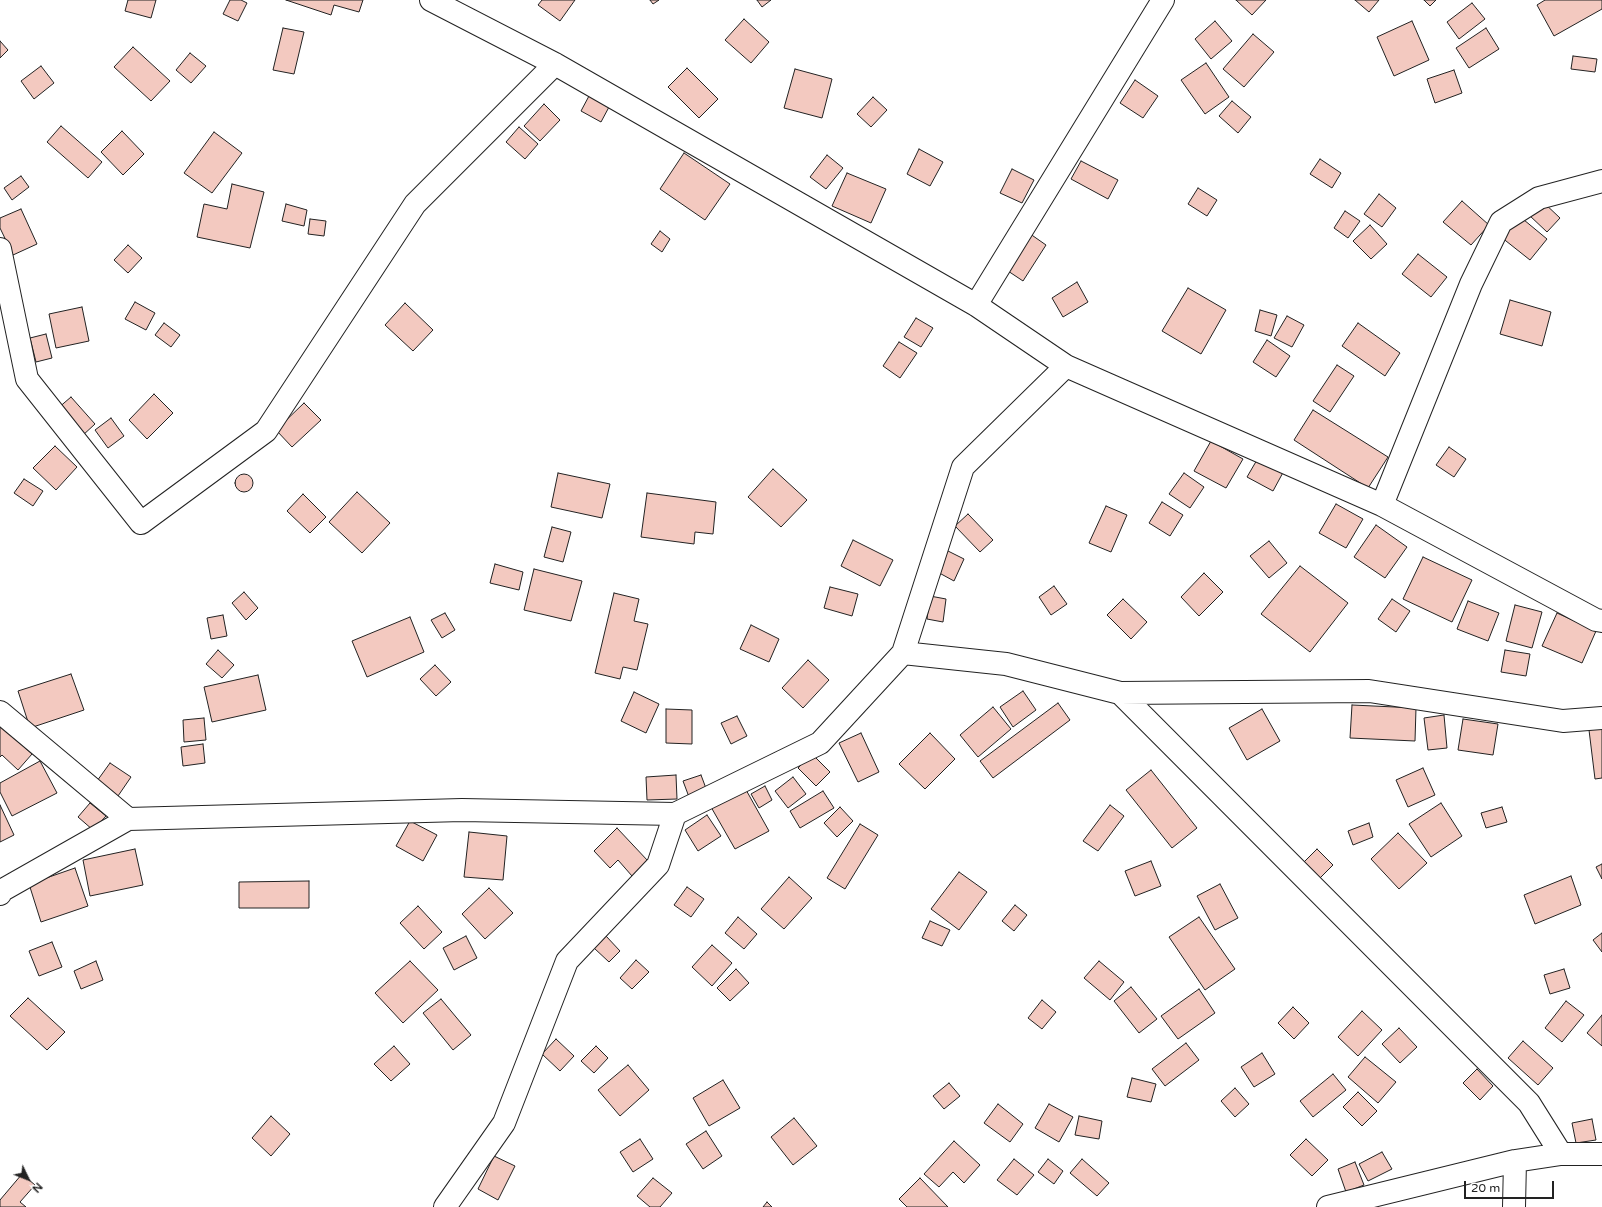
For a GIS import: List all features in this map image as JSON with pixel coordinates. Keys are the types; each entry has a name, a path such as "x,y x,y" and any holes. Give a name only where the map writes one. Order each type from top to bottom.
{"street":[{"path":"431,0 555,64 976,305 1066,366 1382,505 1596,620 1602,621"},
{"path":"976,305 1163,0"},
{"path":"0,249 27,379 141,523 266,431 415,204 555,64"},
{"path":"1382,505 1471,284 1501,222 1539,198 1602,181"},
{"path":"0,894 1,891 128,819 462,810 675,814 820,743 903,653 963,467 1066,366"},
{"path":"903,653 1006,664 1120,694 1369,691 1564,721 1602,718"},
{"path":"1120,694 1529,1103 1561,1154"},
{"path":"0,712 128,819"},
{"path":"445,1207 504,1123 566,961 658,865 675,814"},
{"path":"1328,1207 1515,1161 1561,1154 1602,1154"},
{"path":"1514,1207 1515,1161"}],"building":[{"path":"128,0 156,0 151,18 125,11"},
{"path":"230,0 241,0 247,3 238,21 223,14"},
{"path":"286,0 363,0 359,12 334,5 331,15"},
{"path":"542,0 575,0 560,21 538,5"},
{"path":"650,0 659,0 653,4"},
{"path":"757,0 771,0 762,7"},
{"path":"1236,0 1266,0 1252,15"},
{"path":"1355,0 1379,0 1369,12"},
{"path":"1424,0 1436,0 1430,6"},
{"path":"1545,0 1602,0 1602,9 1554,36 1537,5"},
{"path":"1472,3 1485,19 1459,39 1447,22"},
{"path":"744,19 769,42 751,63 725,40"},
{"path":"1215,21 1232,41 1211,59 1195,39"},
{"path":"1412,21 1429,60 1394,76 1377,37"},
{"path":"283,28 304,32 294,74 273,70"},
{"path":"1486,28 1499,49 1469,68 1456,48"},
{"path":"1253,34 1274,52 1244,87 1223,69"},
{"path":"0,41 8,50 0,58"},
{"path":"133,47 170,81 151,101 114,67"},
{"path":"190,53 206,66 191,83 176,70"},
{"path":"1573,56 1597,59 1595,72 1571,69"},
{"path":"1206,63 1229,97 1205,114 1181,80"},
{"path":"41,66 54,83 34,99 21,81"},
{"path":"687,68 718,99 699,118 668,87"},
{"path":"795,69 832,79 822,118 784,108"},
{"path":"1454,70 1462,93 1435,103 1427,79"},
{"path":"1135,80 1158,96 1143,118 1120,103"},
{"path":"589,96 609,107 601,122 581,111"},
{"path":"873,97 887,110 871,127 857,114"},
{"path":"1232,101 1251,117 1238,133 1219,116"},
{"path":"544,104 560,120 540,141 524,126"},
{"path":"61,126 102,162 88,178 47,142"},
{"path":"519,127 538,144 525,159 506,142"},
{"path":"122,131 144,154 123,175 101,152"},
{"path":"214,132 242,153 212,193 184,173"},
{"path":"919,149 943,162 930,186 907,174"},
{"path":"684,153 730,184 705,220 660,189"},
{"path":"827,155 843,168 826,189 810,177"},
{"path":"1320,159 1341,173 1332,188 1310,174"},
{"path":"1081,161 1118,180 1108,199 1071,179"},
{"path":"1012,169 1034,180 1022,203 1000,193"},
{"path":"847,173 886,189 871,223 832,206"},
{"path":"21,176 29,187 12,200 4,188"},
{"path":"232,184 264,192 250,248 197,237 204,204 227,209"},
{"path":"1198,188 1217,200 1207,216 1188,204"},
{"path":"1379,194 1396,208 1382,227 1364,214"},
{"path":"1462,201 1489,225 1471,245 1443,222"},
{"path":"1542,201 1560,218 1547,232 1529,215"},
{"path":"286,204 307,210 304,226 282,221"},
{"path":"21,209 37,244 13,255 0,228 0,218"},
{"path":"1345,211 1360,221 1348,238 1334,228"},
{"path":"1518,215 1547,239 1530,260 1501,237"},
{"path":"310,219 326,221 324,236 308,234"},
{"path":"1370,225 1387,244 1371,259 1353,241"},
{"path":"660,231 670,239 662,252 651,244"},
{"path":"1026,231 1046,245 1023,281 1002,267"},
{"path":"128,245 142,258 128,273 114,260"},
{"path":"1418,254 1447,277 1431,297 1402,274"},
{"path":"1077,282 1088,302 1063,317 1052,298"},
{"path":"1188,288 1226,310 1201,354 1162,331"},
{"path":"1510,300 1551,312 1542,346 1500,334"},
{"path":"135,302 155,313 146,330 125,319"},
{"path":"405,303 433,330 413,351 385,325"},
{"path":"82,307 89,341 56,348 49,314"},
{"path":"1260,310 1277,315 1271,336 1255,331"},
{"path":"1287,316 1304,325 1292,347 1274,338"},
{"path":"916,318 933,328 921,347 904,337"},
{"path":"164,323 180,335 171,347 155,335"},
{"path":"1358,323 1400,353 1385,376 1342,346"},
{"path":"46,334 52,358 36,362 30,338"},
{"path":"1267,340 1290,356 1276,377 1253,362"},
{"path":"899,342 917,353 900,378 883,366"},
{"path":"1337,365 1354,376 1330,412 1313,401"},
{"path":"154,394 173,413 147,439 129,420"},
{"path":"71,397 95,424 82,436 57,409"},
{"path":"304,403 321,420 292,447 276,430"},
{"path":"1313,410 1388,457 1368,488 1294,440"},
{"path":"111,418 124,436 108,448 95,430"},
{"path":"1211,441 1243,459 1226,488 1194,471"},
{"path":"55,446 77,467 56,490 33,468"},
{"path":"1449,447 1466,459 1454,477 1436,465"},
{"path":"1261,453 1286,467 1273,491 1247,477"},
{"path":"773,469 807,500 781,527 748,497"},
{"path":"558,473 610,484 602,518 551,507"},
{"path":"1184,473 1204,487 1190,508 1169,494"},
{"path":"244,474 250,477 253,483 250,489 244,492 238,489 235,483 238,477"},
{"path":"24,479 43,491 33,506 14,493"},
{"path":"357,492 390,523 362,553 329,522"},
{"path":"647,493 716,502 713,534 695,532 694,544 641,537"},
{"path":"303,494 326,517 310,533 287,511"},
{"path":"1162,502 1183,515 1170,536 1149,523"},
{"path":"1336,504 1363,519 1346,548 1319,533"},
{"path":"1106,506 1127,515 1111,552 1089,543"},
{"path":"968,514 993,540 980,552 955,526"},
{"path":"1376,525 1407,547 1385,578 1354,557"},
{"path":"552,527 571,532 563,562 544,557"},
{"path":"853,540 893,560 880,586 841,566"},
{"path":"1269,541 1287,563 1269,578 1250,556"},
{"path":"942,548 964,559 954,581 932,569"},
{"path":"1423,557 1472,580 1452,622 1403,599"},
{"path":"495,564 523,572 519,590 490,583"},
{"path":"1300,566 1348,603 1310,652 1261,614"},
{"path":"534,569 582,581 571,621 524,610"},
{"path":"1204,573 1223,592 1199,616 1181,597"},
{"path":"1054,586 1067,604 1051,615 1039,597"},
{"path":"830,587 858,594 852,616 824,608"},
{"path":"244,592 258,608 246,620 232,603"},
{"path":"614,593 639,599 634,621 648,624 637,670 623,667 620,679 595,673"},
{"path":"930,596 946,599 943,622 927,619"},
{"path":"1123,599 1147,622 1131,639 1107,615"},
{"path":"1392,599 1410,611 1396,632 1378,619"},
{"path":"1468,601 1499,613 1488,641 1457,629"},
{"path":"1515,605 1542,612 1532,648 1506,641"},
{"path":"445,613 455,630 442,638 431,620"},
{"path":"1557,613 1596,631 1582,663 1542,646"},
{"path":"223,615 227,636 211,639 207,618"},
{"path":"410,617 424,652 367,677 352,641"},
{"path":"751,625 779,639 769,662 740,649"},
{"path":"218,650 234,665 222,678 206,664"},
{"path":"1505,650 1530,654 1526,676 1501,672"},
{"path":"808,660 829,680 803,708 782,688"},
{"path":"435,665 451,682 436,696 420,679"},
{"path":"71,674 84,710 30,728 18,691"},
{"path":"258,675 266,710 212,722 204,687"},
{"path":"1023,691 1036,710 1013,727 1000,707"},
{"path":"634,692 659,704 646,733 621,721"},
{"path":"1058,703 1070,720 993,778 980,761"},
{"path":"1352,705 1416,708 1415,741 1350,738"},
{"path":"993,707 1011,729 978,757 960,735"},
{"path":"666,709 692,710 692,744 666,743"},
{"path":"1262,709 1280,741 1247,760 1229,728"},
{"path":"1444,715 1447,748 1428,750 1424,718"},
{"path":"737,716 747,736 731,744 721,723"},
{"path":"204,718 206,740 184,742 183,720"},
{"path":"1463,719 1498,724 1493,755 1458,750"},
{"path":"0,725 32,754 18,770 2,755 0,757"},
{"path":"1602,728 1602,778 1595,779 1589,730"},
{"path":"861,733 879,772 858,782 839,743"},
{"path":"930,733 955,759 925,789 899,764"},
{"path":"203,744 205,763 183,766 181,747"},
{"path":"812,754 830,772 816,786 798,768"},
{"path":"40,761 57,793 12,816 0,792 0,783"},
{"path":"110,763 131,777 118,796 97,781"},
{"path":"1423,768 1435,795 1408,807 1396,780"},
{"path":"1151,770 1197,828 1172,848 1126,790"},
{"path":"676,775 677,799 647,800 646,777"},
{"path":"701,775 707,791 689,797 683,781"},
{"path":"793,777 806,794 788,808 775,791"},
{"path":"765,786 772,800 759,808 751,794"},
{"path":"745,788 769,831 735,849 711,807"},
{"path":"823,791 834,808 800,828 790,811"},
{"path":"90,803 106,816 93,830 78,817"},
{"path":"1441,803 1462,836 1431,857 1409,824"},
{"path":"0,805 14,835 0,842"},
{"path":"1110,805 1124,816 1098,851 1083,841"},
{"path":"840,807 853,821 837,837 824,823"},
{"path":"1502,807 1507,822 1486,828 1481,813"},
{"path":"707,815 721,836 698,851 685,830"},
{"path":"410,821 437,835 423,861 396,846"},
{"path":"1369,823 1373,837 1353,845 1348,831"},
{"path":"860,824 878,835 845,889 827,878"},
{"path":"617,828 648,861 632,876 618,860 610,868 594,851"},
{"path":"469,832 507,836 503,880 464,877"},
{"path":"1398,833 1427,863 1399,889 1371,859"},
{"path":"135,849 143,885 90,896 83,860"},
{"path":"1317,849 1333,865 1320,878 1304,862"},
{"path":"1151,861 1161,886 1135,896 1125,871"},
{"path":"1602,864 1602,879 1596,867"},
{"path":"75,868 88,906 41,922 29,884"},
{"path":"959,872 987,892 959,930 931,909"},
{"path":"1571,876 1581,905 1535,924 1524,895"},
{"path":"789,877 812,898 784,929 761,909"},
{"path":"309,881 309,908 239,908 239,882"},
{"path":"1220,884 1238,918 1215,930 1197,896"},
{"path":"687,887 704,899 691,917 674,905"},
{"path":"489,888 513,913 485,939 462,914"},
{"path":"1015,905 1027,915 1014,931 1002,921"},
{"path":"418,906 442,932 424,949 400,923"},
{"path":"738,917 757,934 744,949 725,933"},
{"path":"1199,917 1235,969 1205,990 1169,937"},
{"path":"930,921 950,930 942,946 922,938"},
{"path":"1602,933 1602,952 1593,940"},
{"path":"466,936 477,958 454,970 443,948"},
{"path":"606,936 620,951 609,962 594,948"},
{"path":"52,942 62,967 39,976 29,951"},
{"path":"712,945 732,963 712,986 692,967"},
{"path":"636,960 649,972 632,989 620,978"},
{"path":"96,961 103,980 81,989 74,971"},
{"path":"410,961 438,990 403,1023 375,993"},
{"path":"1099,961 1124,982 1110,1000 1084,978"},
{"path":"736,969 749,983 730,1001 717,988"},
{"path":"1564,969 1570,988 1550,994 1544,975"},
{"path":"1131,987 1157,1019 1139,1033 1114,1001"},
{"path":"1199,989 1215,1013 1178,1039 1161,1016"},
{"path":"28,998 65,1032 47,1050 10,1016"},
{"path":"441,999 471,1035 453,1050 423,1013"},
{"path":"1042,1000 1056,1012 1042,1029 1028,1018"},
{"path":"1566,1001 1584,1015 1562,1042 1545,1028"},
{"path":"1293,1007 1309,1023 1294,1039 1278,1023"},
{"path":"1362,1011 1382,1030 1358,1056 1338,1037"},
{"path":"1602,1015 1602,1046 1587,1033"},
{"path":"1399,1028 1417,1047 1400,1063 1382,1044"},
{"path":"556,1039 574,1056 560,1071 542,1054"},
{"path":"1523,1041 1553,1068 1538,1085 1508,1058"},
{"path":"1186,1043 1199,1060 1165,1086 1152,1069"},
{"path":"394,1046 410,1064 391,1081 374,1064"},
{"path":"596,1046 608,1058 594,1073 581,1061"},
{"path":"1262,1053 1275,1074 1254,1087 1241,1067"},
{"path":"1365,1057 1396,1082 1378,1103 1348,1077"},
{"path":"628,1065 649,1090 620,1116 598,1090"},
{"path":"1477,1069 1493,1086 1480,1100 1463,1083"},
{"path":"1333,1074 1346,1090 1313,1117 1300,1101"},
{"path":"1132,1078 1156,1084 1151,1102 1127,1097"},
{"path":"723,1080 740,1108 709,1126 693,1098"},
{"path":"949,1083 960,1096 944,1109 933,1096"},
{"path":"1235,1088 1249,1104 1235,1117 1221,1101"},
{"path":"1358,1092 1377,1111 1362,1126 1343,1107"},
{"path":"998,1104 1023,1124 1010,1142 984,1123"},
{"path":"1049,1104 1073,1117 1059,1142 1035,1128"},
{"path":"271,1116 290,1134 271,1156 252,1138"},
{"path":"1079,1116 1102,1121 1099,1139 1075,1135"},
{"path":"794,1118 817,1146 793,1165 771,1137"},
{"path":"1592,1119 1596,1140 1576,1143 1572,1123"},
{"path":"706,1131 722,1156 703,1169 686,1144"},
{"path":"640,1139 653,1159 633,1172 620,1152"},
{"path":"1306,1139 1328,1160 1312,1176 1290,1155"},
{"path":"954,1141 980,1165 964,1183 953,1172 939,1187 924,1174"},
{"path":"1382,1152 1392,1169 1368,1181 1359,1164"},
{"path":"494,1156 515,1166 498,1200 478,1189"},
{"path":"1014,1159 1034,1175 1017,1195 997,1180"},
{"path":"1048,1159 1063,1171 1054,1184 1038,1172"},
{"path":"1082,1159 1109,1183 1097,1196 1070,1173"},
{"path":"1355,1162 1364,1185 1346,1192 1338,1169"},
{"path":"22,1174 35,1185 20,1202 26,1207 0,1207 0,1200"},
{"path":"653,1178 672,1193 660,1207 650,1207 637,1196"},
{"path":"920,1178 948,1207 907,1207 899,1199"},
{"path":"767,1202 772,1207 763,1207"}]}
